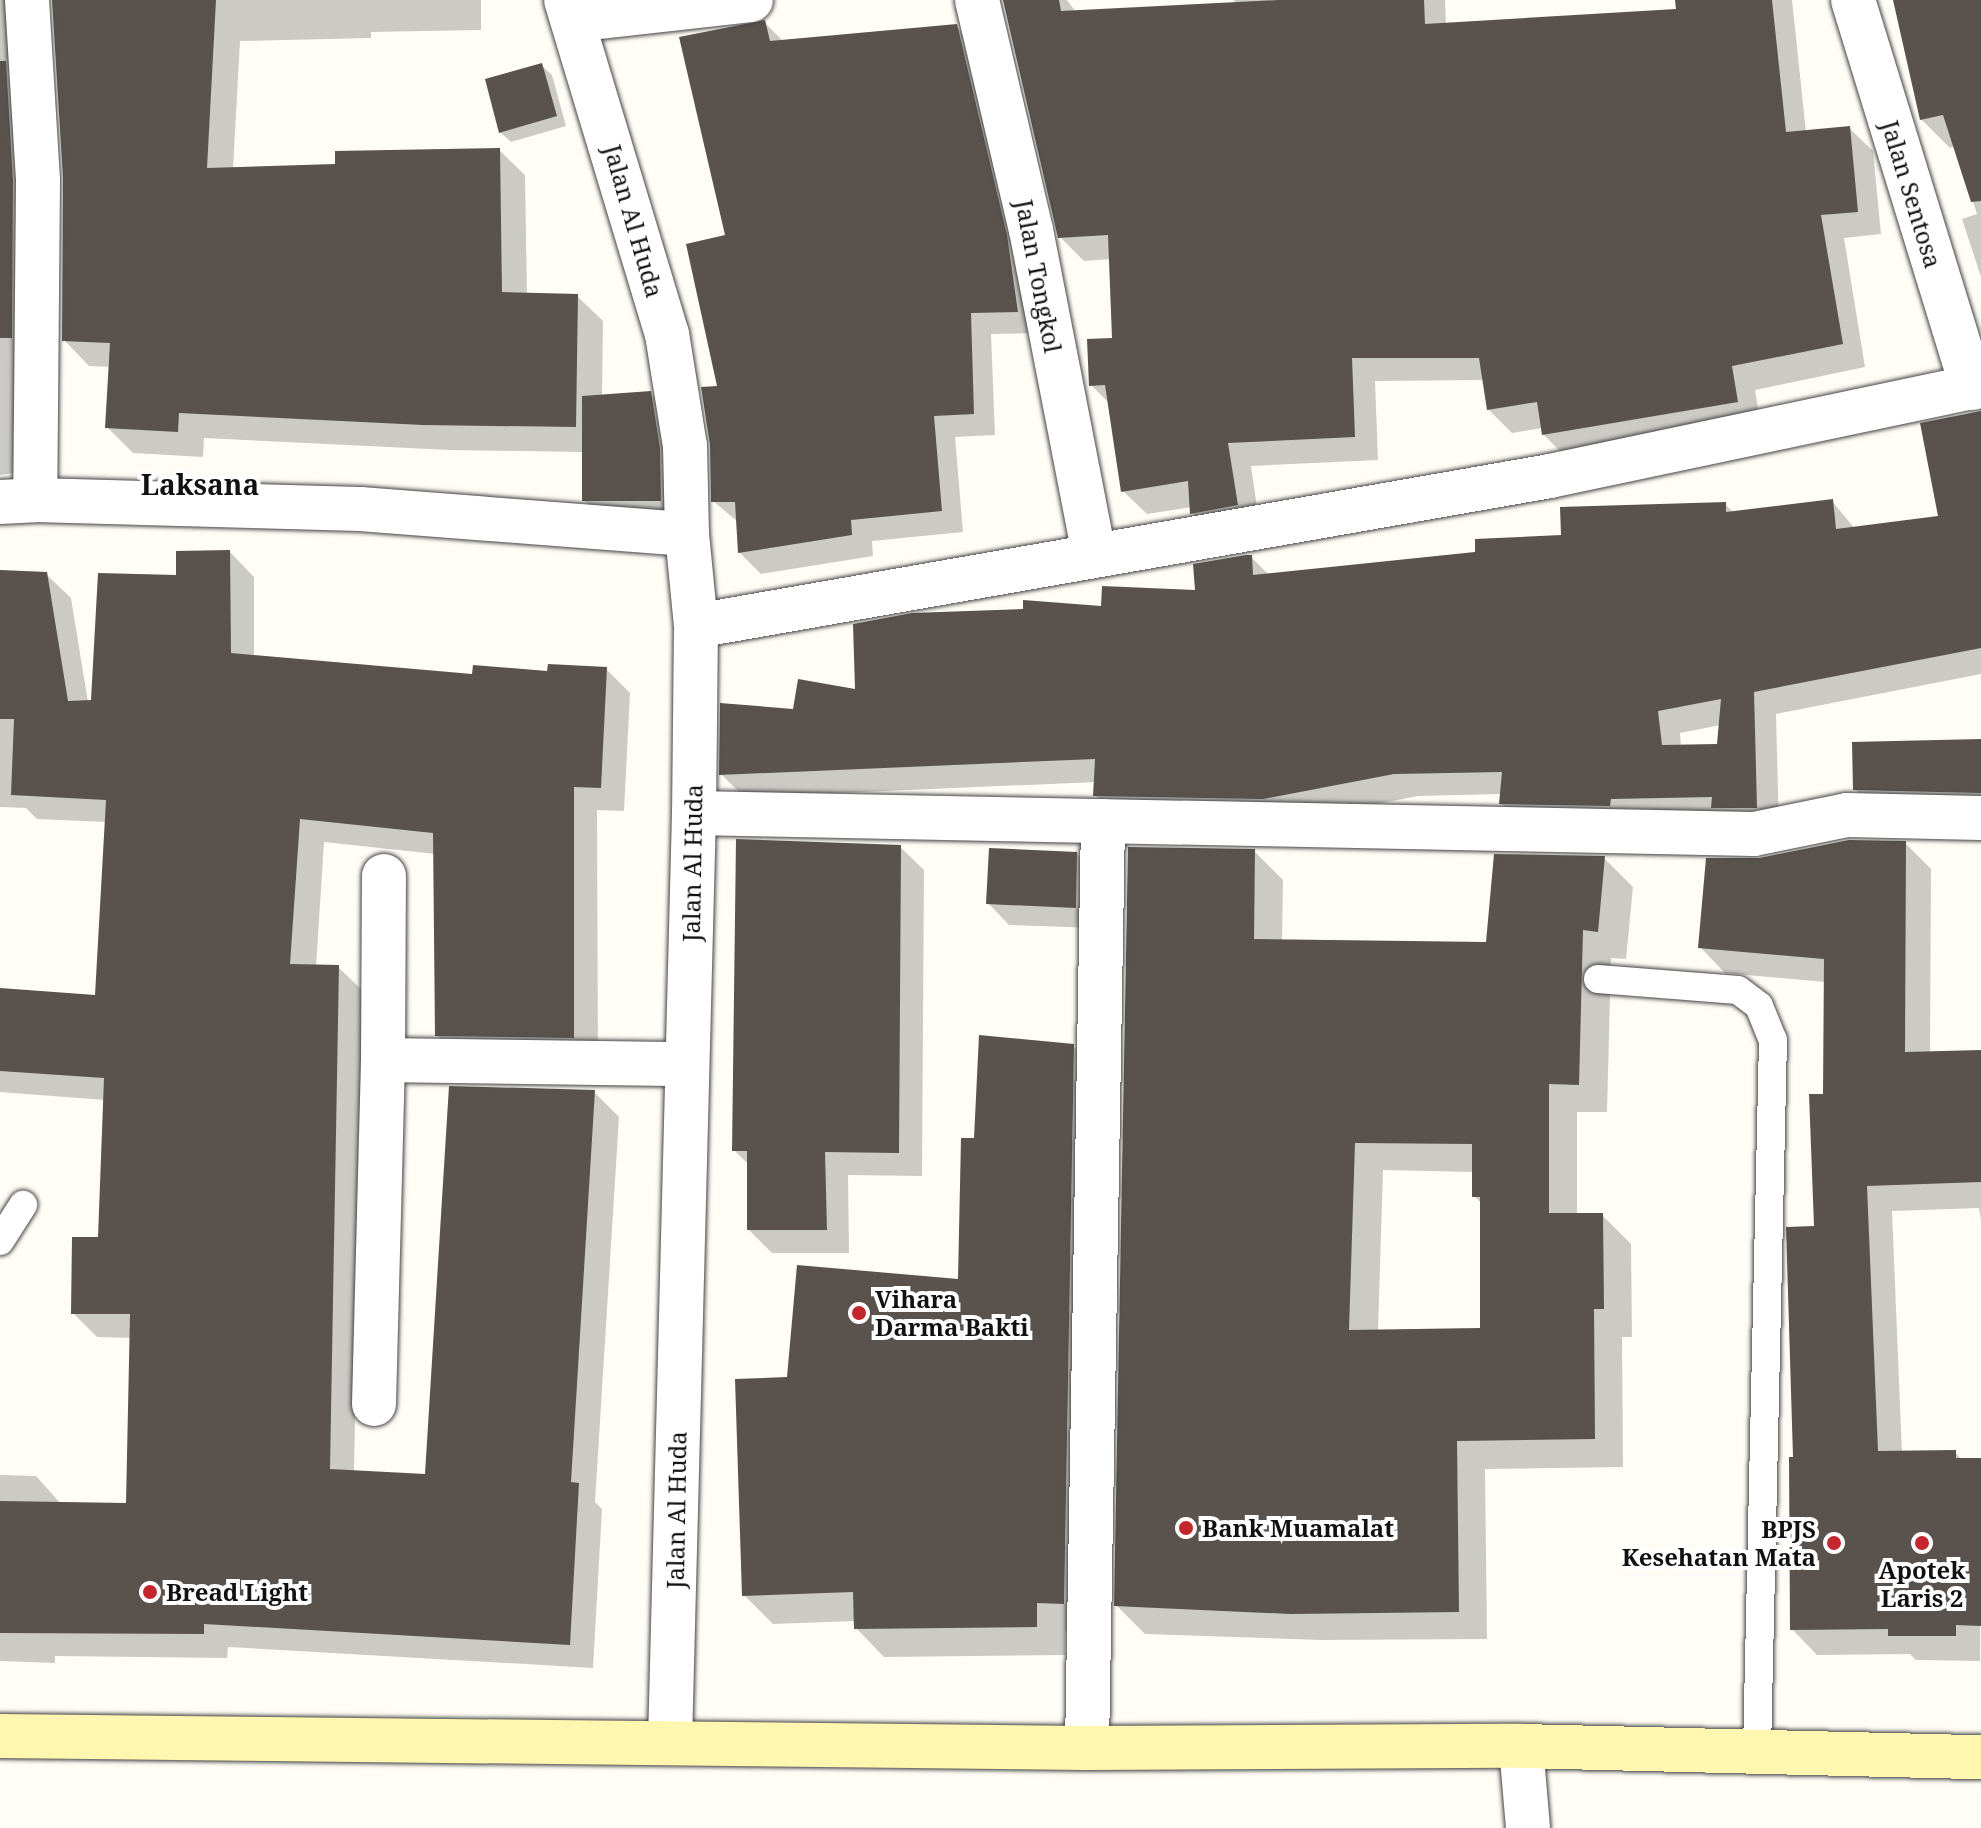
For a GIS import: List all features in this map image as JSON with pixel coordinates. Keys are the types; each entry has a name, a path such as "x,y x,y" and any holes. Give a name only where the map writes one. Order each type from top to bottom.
{"main road":[{"path":"0,1736 1087,1748 1521,1746 1981,1757"}],"street":[{"path":"27,0 38,180 18,501 360,509 687,534"},
{"path":"569,10 751,0"},
{"name":"Jalan Tongkol","path":"977,0 1031,230 1094,555"},
{"name":"Jalan Sentosa","path":"1853,0 1976,386"},
{"name":"Jalan Al Huda","path":"569,10 667,334 685,446 687,534 696,626 670,1742"},
{"path":"696,626 1550,476 1976,386"},
{"path":"694,813 1754,834 1847,815 1981,818"},
{"path":"1087,1748 1103,821"},
{"path":"374,1404 383,1060 384,876"},
{"path":"383,1060 687,1064"},
{"path":"1521,1746 1528,1828"}],"lane":[{"path":"1598,979 1738,990 1759,1006 1773,1040 1757,1750"},
{"path":"0,1241 23,1205"}],"building":[{"path":"52,0 216,0 207,168 335,164 335,151 500,148 502,292 578,294 576,427 423,425 179,413 178,432 105,428 110,343 62,341 63,178"},
{"path":"1003,0 1059,0 1061,11 1278,0 1424,0 1425,24 1676,9 1675,0 1772,0 1786,132 1850,126 1858,212 1821,215 1843,344 1732,366 1738,402 1542,435 1537,402 1487,410 1479,358 1352,358 1355,437 1228,443 1238,505 1190,514 1188,481 1121,492 1105,385 1089,386 1087,339 1112,338 1108,235 1058,238"},
{"path":"1893,0 1981,0 1981,201 1971,202 1943,115 1920,120"},
{"path":"765,20 770,41 957,24 1007,235 1018,312 971,313 974,414 934,416 942,511 851,520 852,535 738,553 735,502 711,502 710,445 701,387 717,386 686,244 725,235 679,37"},
{"path":"0,61 6,61 13,181 12,338 0,338"},
{"path":"542,63 557,116 499,133 485,79"},
{"path":"651,391 660,448 661,501 582,501 582,396"},
{"path":"1981,411 1981,648 1754,692 1757,808 1711,808 1712,797 1611,799 1610,806 1499,804 1502,772 1394,774 1263,799 1093,796 1095,759 719,775 720,703 793,709 798,679 855,689 853,624 912,613 1023,609 1023,600 1101,606 1102,586 1195,590 1193,564 1246,555 1252,555 1253,575 1475,552 1475,539 1561,535 1560,507 1726,502 1726,512 1833,499 1836,529 1938,516 1920,423","holes":["1721,699 1717,744 1662,745 1658,711"]},
{"path":"230,550 231,653 472,674 473,665 547,671 548,664 607,667 601,788 574,787 574,1038 435,1036 433,833 300,819 290,964 339,965 330,1469 425,1474 449,1086 595,1090 571,1482 579,1483 570,1645 204,1624 204,1634 0,1633 0,1501 126,1503 130,1314 71,1314 72,1237 98,1237 104,1078 0,1071 0,988 95,995 106,800 11,795 14,719 0,719 0,570 47,572 68,701 91,700 98,573 176,575 176,551"},
{"path":"1981,739 1981,793 1853,790 1852,742"},
{"path":"736,839 901,845 899,1153 825,1152 827,1230 747,1230 747,1151 732,1151"},
{"path":"1849,840 1906,841 1905,1052 1981,1050 1981,1182 1867,1186 1878,1451 1956,1450 1956,1458 1981,1458 1981,1626 1956,1625 1956,1636 1888,1636 1888,1629 1790,1630 1789,1457 1793,1457 1786,1227 1814,1226 1809,1094 1823,1094 1824,959 1698,948 1706,858 1759,858"},
{"path":"1128,847 1255,849 1254,939 1486,942 1494,854 1605,856 1598,932 1583,930 1579,1085 1549,1084 1549,1213 1603,1213 1604,1309 1594,1309 1595,1439 1457,1441 1459,1612 1291,1614 1114,1606","holes":["1355,1143 1472,1144 1472,1197 1480,1197 1480,1328 1349,1330"]},
{"path":"989,848 1077,852 1076,908 986,904"},
{"path":"979,1035 1074,1044 1064,1604 1037,1603 1037,1627 854,1629 853,1592 742,1596 735,1379 787,1377 797,1265 958,1279 961,1138 974,1138"}],"place":[{"name":"Vihara Darma Bakti","path":"859,1313"},
{"name":"Bank Muamalat","path":"1186,1528"},
{"name":"BPJS Kesehatan Mata","path":"1834,1543"},
{"name":"Apotek Laris 2","path":"1922,1543"},
{"name":"Bread Light","path":"150,1592"}],"district":[{"name":"Laksana","path":"200,484"}]}
